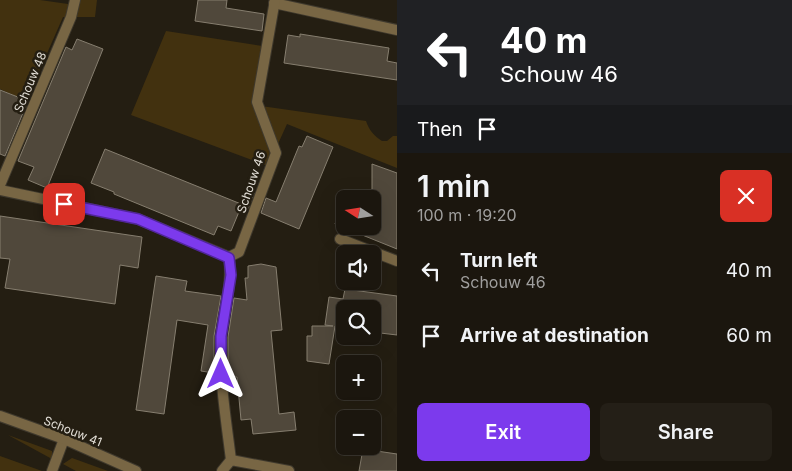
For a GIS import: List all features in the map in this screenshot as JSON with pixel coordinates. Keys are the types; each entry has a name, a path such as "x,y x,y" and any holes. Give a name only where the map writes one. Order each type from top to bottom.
{"street":[{"name":"Schouw 48","path":"0,185 71,17 75,0"},
{"path":"274,2 397,30"},
{"name":"Schouw 46","path":"229,258 239,252 276,154 257,102 274,2"},
{"path":"0,190 138,219 229,258 231,275 221,336 221,374 231,460 222,471"},
{"path":"340,239 397,261"},
{"name":"Schouw 41","path":"0,416 64,439 136,471"},
{"path":"52,471 64,439"},
{"path":"231,460 289,471"}],"shaded area":[{"path":"0,0 40,0 75,5 77,0 97,0 95,17 63,17 26,101 0,89"},
{"path":"166,31 269,47 261,106 366,121 372,132 382,141 387,141 393,136 397,136 397,168 287,124 268,166 131,115"},
{"path":"8,435 52,451 52,459"},
{"path":"0,456 42,471 0,471"},
{"path":"72,458 108,471 76,471 63,464"}],"building":[{"path":"198,0 227,0 226,8 264,14 262,31 195,21"},
{"path":"300,34 389,48 387,61 397,63 397,80 284,63 288,35 300,37"},
{"path":"77,39 103,49 47,188 28,180 34,167 18,161 66,47 72,50"},
{"path":"0,90 28,101 5,156 0,154"},
{"path":"307,136 333,147 299,229 261,213 266,198 276,202 299,146 302,147"},
{"path":"105,149 241,204 246,190 254,193 248,209 241,207 231,231 218,226 214,235 91,183"},
{"path":"372,164 397,173 397,249 362,235 381,235 381,190 372,190"},
{"path":"0,216 142,237 138,268 120,265 115,304 5,288 10,259 0,258"},
{"path":"261,264 276,267 282,330 271,331 279,414 294,412 296,430 253,434 251,419 241,420 237,377 228,376 228,337 234,298 247,300 245,278 248,278 248,266"},
{"path":"156,276 187,281 185,291 221,296 214,336 214,373 201,371 208,325 177,320 164,414 136,410"},
{"path":"345,290 397,296 397,335 381,333 381,300 336,300 336,326 329,364 307,361 307,336 312,336 312,326 333,326 325,325 329,297 343,299"},
{"path":"381,452 397,454 397,471 359,471 362,455 381,455"}],"route":[{"path":"64,204 138,219 229,258 231,275 221,336 221,374"}]}
